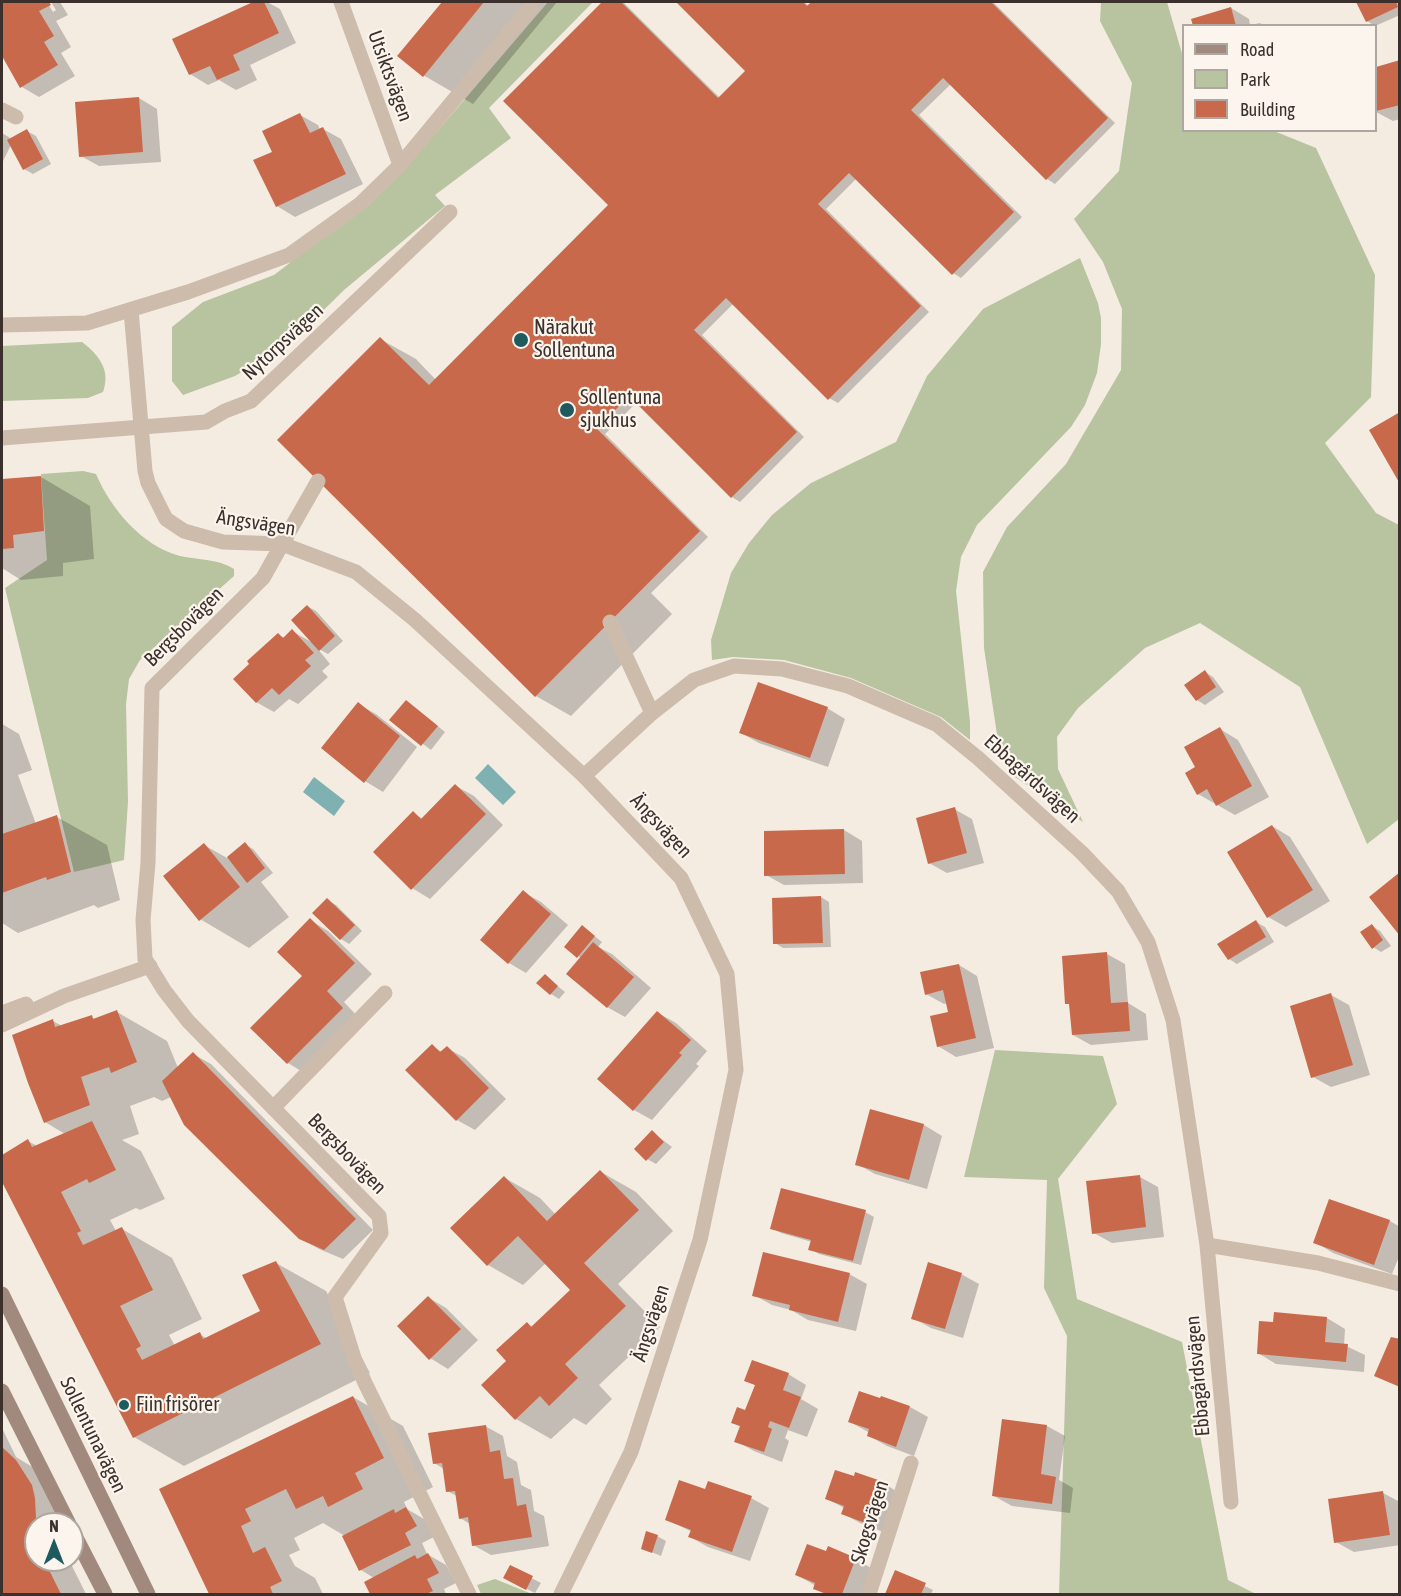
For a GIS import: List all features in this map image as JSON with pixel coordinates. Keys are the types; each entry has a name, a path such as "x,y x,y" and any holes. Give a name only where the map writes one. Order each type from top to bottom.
{"street":[{"name":"Utsiktsvägen","path":"341,2 400,165"},
{"path":"2,325 87,323 289,255 360,204 400,165 535,2"},
{"path":"2,110 16,117"},
{"name":"Nytorpsvägen","path":"2,438 206,422 225,411 251,401 450,212"},
{"name":"Ängsvägen","path":"131,310 145,471 148,483 166,519 184,531 223,542 282,544 356,572 415,620 584,776 681,878 727,974 736,1070 700,1240 634,1441 561,1594"},
{"name":"Bergsbovägen","path":"318,481 263,578 152,688 148,863 143,920 145,959 164,990 188,1021 379,1216 381,1233 335,1297 354,1358 365,1383 469,1594"},
{"path":"610,622 652,714"},
{"name":"Ebbagårdsvägen","path":"584,776 652,714 694,680 734,666 782,669 848,686 936,724 978,758 1082,853 1118,891 1148,942 1173,1020 1207,1245 1231,1502"},
{"path":"2,1025 64,996 150,966"},
{"path":"273,1108 385,993"},
{"path":"2,1013 27,1004 64,996"},
{"path":"1207,1245 1318,1263 1400,1284"},
{"name":"Sollentunavägen","path":"2,1294 148,1594"},
{"path":"2,1391 63,1512"},
{"name":"Skogsvägen","path":"869,1594 911,1463"},
{"path":"84,1553 105,1594"}],"green space":[{"path":"548,2 593,2 489,108 511,138 435,195 445,206 344,290 260,373 252,366 235,376 183,395 172,381 172,327 203,302 274,275 405,169"},
{"path":"1101,2 1167,2 1182,54 1182,132 1276,132 1316,148 1375,275 1371,397 1325,443 1376,513 1399,525 1399,819 1367,844 1300,687 1200,623 1145,648 1078,708 1057,737 1058,769 1083,822 1015,777 998,741 984,648 983,572 1007,527 1066,464 1121,370 1122,309 1103,262 1074,219 1119,171 1132,83 1100,21"},
{"path":"1080,258 1098,303 1101,318 1101,344 1097,373 1085,405 1071,427 977,525 961,557 956,591 970,740 941,717 851,678 784,660 733,657 712,660 711,640 731,573 749,543 772,515 811,483 896,442 927,376 983,309"},
{"path":"82,342 94,352 102,364 105,377 103,392 88,398 2,401 2,346"},
{"path":"83,471 96,474 119,513 153,544 180,556 228,566 234,569 234,576 140,660 129,679 126,704 128,802 124,860 74,872 5,588 47,560 41,474"},
{"path":"995,1050 1103,1056 1117,1104 1058,1179 1077,1299 1182,1342 1228,1580 1256,1594 1059,1594 1067,1336 1044,1288 1047,1180 964,1177"},
{"path":"495,1579 532,1594 481,1594 477,1585"}],"water":[{"path":"488,764 516,792 503,805 475,778"},
{"path":"314,777 345,801 334,816 303,792"}],"building":[{"path":"2,2 49,2 51,5 39,11 54,36 44,42 58,65 20,88 2,56"},
{"path":"253,2 264,2 279,33 233,55 240,70 217,80 210,66 189,75 172,39"},
{"path":"442,2 484,2 423,77 397,56"},
{"name":"Sollentuna sjukhus","path":"602,2 621,2 718,98 745,71 676,2 803,2 807,6 811,2 991,2 1108,118 1046,180 943,78 911,110 1014,212 952,275 849,173 818,204 921,306 828,400 726,298 694,330 797,432 731,498 629,396 597,429 700,531 535,697 277,440 380,337 429,385 608,205 503,101"},
{"path":"1356,2 1396,2 1398,7 1366,22"},
{"path":"1231,7 1235,24 1192,24 1191,19"},
{"path":"1400,60 1400,105 1377,111 1377,67"},
{"path":"139,97 143,152 79,157 75,102"},
{"path":"300,113 310,133 323,127 346,174 276,207 253,160 272,152 262,131"},
{"path":"27,129 43,159 23,170 7,140"},
{"path":"1400,412 1400,484 1369,430"},
{"path":"41,476 44,531 13,535 14,548 2,549 2,479"},
{"path":"307,605 335,636 319,651 291,620"},
{"path":"292,629 314,653 305,660 311,666 279,695 272,688 256,703 233,679 249,664 247,661 278,633 283,638"},
{"path":"1205,670 1216,687 1196,701 1184,685"},
{"path":"758,682 828,707 810,758 739,733"},
{"path":"406,700 438,726 421,746 389,720"},
{"path":"358,702 400,736 364,783 321,748"},
{"path":"1220,727 1252,786 1216,806 1207,789 1197,795 1185,773 1195,767 1184,747"},
{"path":"455,784 486,814 411,890 373,852 413,811 421,819"},
{"path":"955,807 967,853 928,864 916,818"},
{"path":"57,815 71,872 47,880 46,877 2,893 2,834"},
{"path":"1272,825 1313,890 1267,918 1227,852"},
{"path":"844,829 845,874 764,876 764,831"},
{"path":"245,842 265,868 247,883 227,857"},
{"path":"204,843 240,887 199,921 163,876"},
{"path":"1400,872 1400,936 1369,897"},
{"path":"523,890 551,914 508,964 480,940"},
{"path":"821,896 823,943 773,944 772,898"},
{"path":"327,898 355,925 340,940 312,913"},
{"path":"310,918 355,963 327,991 343,1008 287,1064 250,1028 302,976 277,952"},
{"path":"1256,920 1266,937 1228,960 1217,944"},
{"path":"1372,924 1383,940 1372,949 1360,932"},
{"path":"582,925 595,936 577,958 564,947"},
{"path":"593,942 634,977 607,1008 566,974"},
{"path":"1107,952 1111,1003 1128,1002 1130,1031 1072,1035 1069,1004 1065,1004 1062,956"},
{"path":"959,964 976,1038 937,1047 930,1016 948,1012 943,990 925,995 920,972"},
{"path":"545,974 558,986 550,995 536,983"},
{"path":"1331,993 1353,1065 1311,1078 1290,1006"},
{"path":"117,1010 137,1062 111,1073 109,1067 81,1077 90,1105 44,1123 12,1035 53,1019 55,1027 92,1015 93,1019"},
{"path":"657,1011 691,1040 679,1053 682,1055 633,1111 597,1079"},
{"path":"432,1044 440,1052 447,1046 489,1088 456,1121 405,1070"},
{"path":"193,1052 356,1219 324,1250 299,1239 184,1125 162,1081"},
{"path":"870,1109 924,1124 909,1180 855,1165"},
{"path":"92,1121 116,1170 89,1183 87,1179 61,1192 81,1231 77,1233 83,1245 122,1227 153,1290 120,1306 141,1346 136,1349 142,1360 200,1332 203,1339 260,1311 242,1275 276,1261 321,1344 133,1438 2,1182 2,1155 28,1139 32,1147"},
{"path":"652,1130 664,1142 646,1161 634,1149"},
{"path":"600,1170 639,1210 584,1263 626,1306 565,1364 578,1378 549,1406 540,1396 515,1420 481,1385 506,1361 496,1350 527,1322 531,1327 570,1290 518,1236 487,1266 450,1228 504,1176 547,1221"},
{"path":"1140,1175 1146,1227 1092,1234 1086,1181"},
{"path":"781,1188 866,1210 853,1261 808,1250 811,1240 770,1229"},
{"path":"1329,1199 1390,1220 1374,1265 1313,1243"},
{"path":"763,1252 850,1273 838,1322 789,1310 790,1305 752,1296"},
{"path":"928,1262 962,1273 945,1329 911,1319"},
{"path":"428,1296 461,1329 429,1360 397,1326"},
{"path":"1274,1312 1327,1317 1325,1342 1348,1344 1346,1362 1257,1354 1259,1321 1273,1322"},
{"path":"1391,1337 1400,1339 1400,1387 1374,1376"},
{"path":"752,1360 789,1373 783,1390 801,1397 789,1428 770,1421 768,1427 772,1429 764,1452 734,1442 740,1426 731,1423 737,1407 745,1410 755,1385 744,1381"},
{"path":"859,1391 910,1406 896,1447 867,1436 869,1429 848,1422"},
{"path":"353,1396 384,1458 355,1473 363,1489 328,1507 323,1496 296,1509 286,1489 245,1509 251,1521 241,1526 253,1553 265,1547 282,1581 270,1587 273,1594 209,1594 159,1489"},
{"path":"1002,1419 1047,1425 1041,1474 1056,1477 1052,1504 992,1496"},
{"path":"486,1425 490,1452 500,1450 504,1479 513,1478 517,1506 526,1504 532,1537 472,1546 468,1517 459,1519 455,1491 446,1492 442,1463 433,1464 428,1433"},
{"path":"2,1447 16,1460 32,1485 35,1498 36,1512 24,1512 24,1572 50,1572 61,1594 2,1594"},
{"path":"835,1470 854,1476 855,1472 884,1482 868,1524 841,1514 844,1506 825,1499"},
{"path":"679,1480 705,1489 708,1481 752,1496 732,1552 688,1537 691,1530 665,1520"},
{"path":"1383,1491 1390,1535 1334,1543 1328,1499"},
{"path":"406,1507 417,1526 405,1533 411,1545 359,1571 342,1536 394,1509 395,1513"},
{"path":"646,1531 658,1535 652,1553 641,1549"},
{"path":"807,1544 826,1551 828,1546 856,1558 842,1594 827,1594 813,1589 815,1583 795,1575"},
{"path":"428,1553 439,1573 427,1579 433,1591 426,1594 370,1594 364,1582 415,1555 417,1559"},
{"path":"510,1565 533,1576 526,1590 503,1578"},
{"path":"895,1570 926,1583 921,1594 885,1594"}],"place":[{"name":"Närakut Sollentuna","path":"521,340"},
{"name":"Sollentuna sjukhus","path":"567,410"},
{"name":"Fiin frisörer","path":"124,1405"}]}
